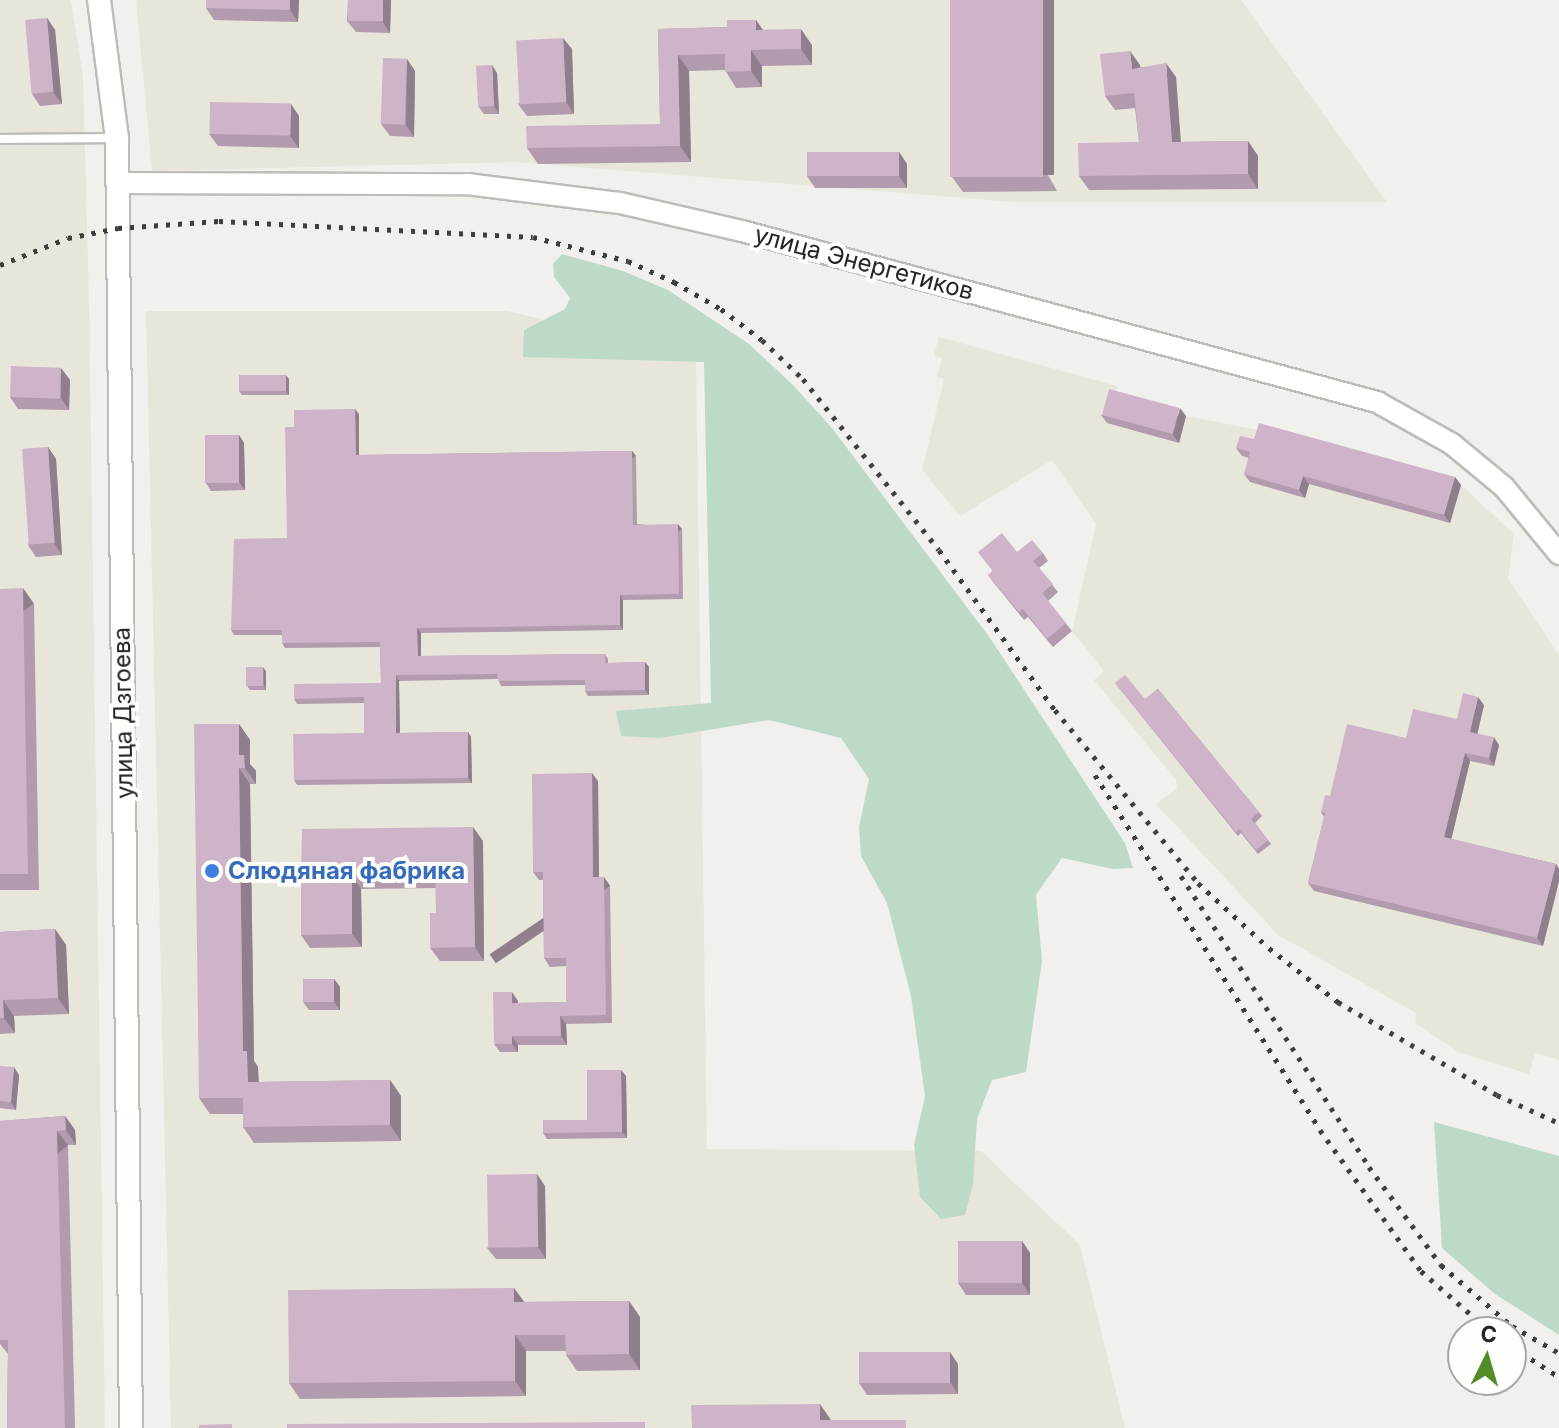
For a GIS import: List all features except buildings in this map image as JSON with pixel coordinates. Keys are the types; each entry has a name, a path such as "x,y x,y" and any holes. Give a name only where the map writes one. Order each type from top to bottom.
{"main road":[{"name":"улица Дзгоева","path":"99,0 117,138 131,1428"}],"street":[{"name":"улица Энергетиков","path":"117,183 467,184 620,203 742,231 1377,402 1452,444 1504,487 1554,547"}],"lane":[{"path":"0,139 117,138"}],"shaded area":[{"path":"0,0 71,0 83,77 105,1428 0,1428"},
{"path":"136,0 1241,0 1387,202 1012,202 516,162 152,171"},
{"path":"146,311 508,311 696,357 707,1149 981,1151 1080,1245 1125,1428 171,1428"},
{"path":"939,337 1117,386 1115,397 1186,416 1264,431 1461,485 1514,534 1508,579 1559,655 1559,1060 1535,1053 1529,1074 1460,1053 1415,1023 1416,1013 1278,935 1156,804 1177,788 1176,780 1094,680 1104,671 1072,631 1096,524 1052,460 960,516 922,470 944,379 937,377 942,358 934,355"}],"green space":[{"path":"562,254 623,271 668,290 749,344 793,385 832,428 990,638 1125,843 1133,868 1113,869 1062,858 1036,895 1042,961 1026,1072 992,1080 977,1119 973,1184 965,1215 941,1219 920,1197 914,1145 925,1096 911,996 887,903 861,856 859,827 869,779 841,738 769,720 660,738 621,736 616,711 711,703 704,362 523,357 524,330 565,309 570,298 554,277 553,264"},
{"path":"1434,1122 1559,1156 1559,1335 1495,1294 1442,1248"}],"railway":[{"path":"0,265 68,238 118,228 219,221 533,237 628,261 674,282 721,309 762,340 803,379 939,550 1055,710 1198,883 1269,948 1338,1002 1497,1095 1559,1123"},
{"path":"1095,775 1320,1130 1421,1271 1473,1316"},
{"path":"1181,876 1369,1167 1441,1265 1512,1326 1559,1353"},
{"path":"1527,1356 1559,1377"}],"place":[{"name":"Слюдяная фабрика","path":"212,871"}]}
